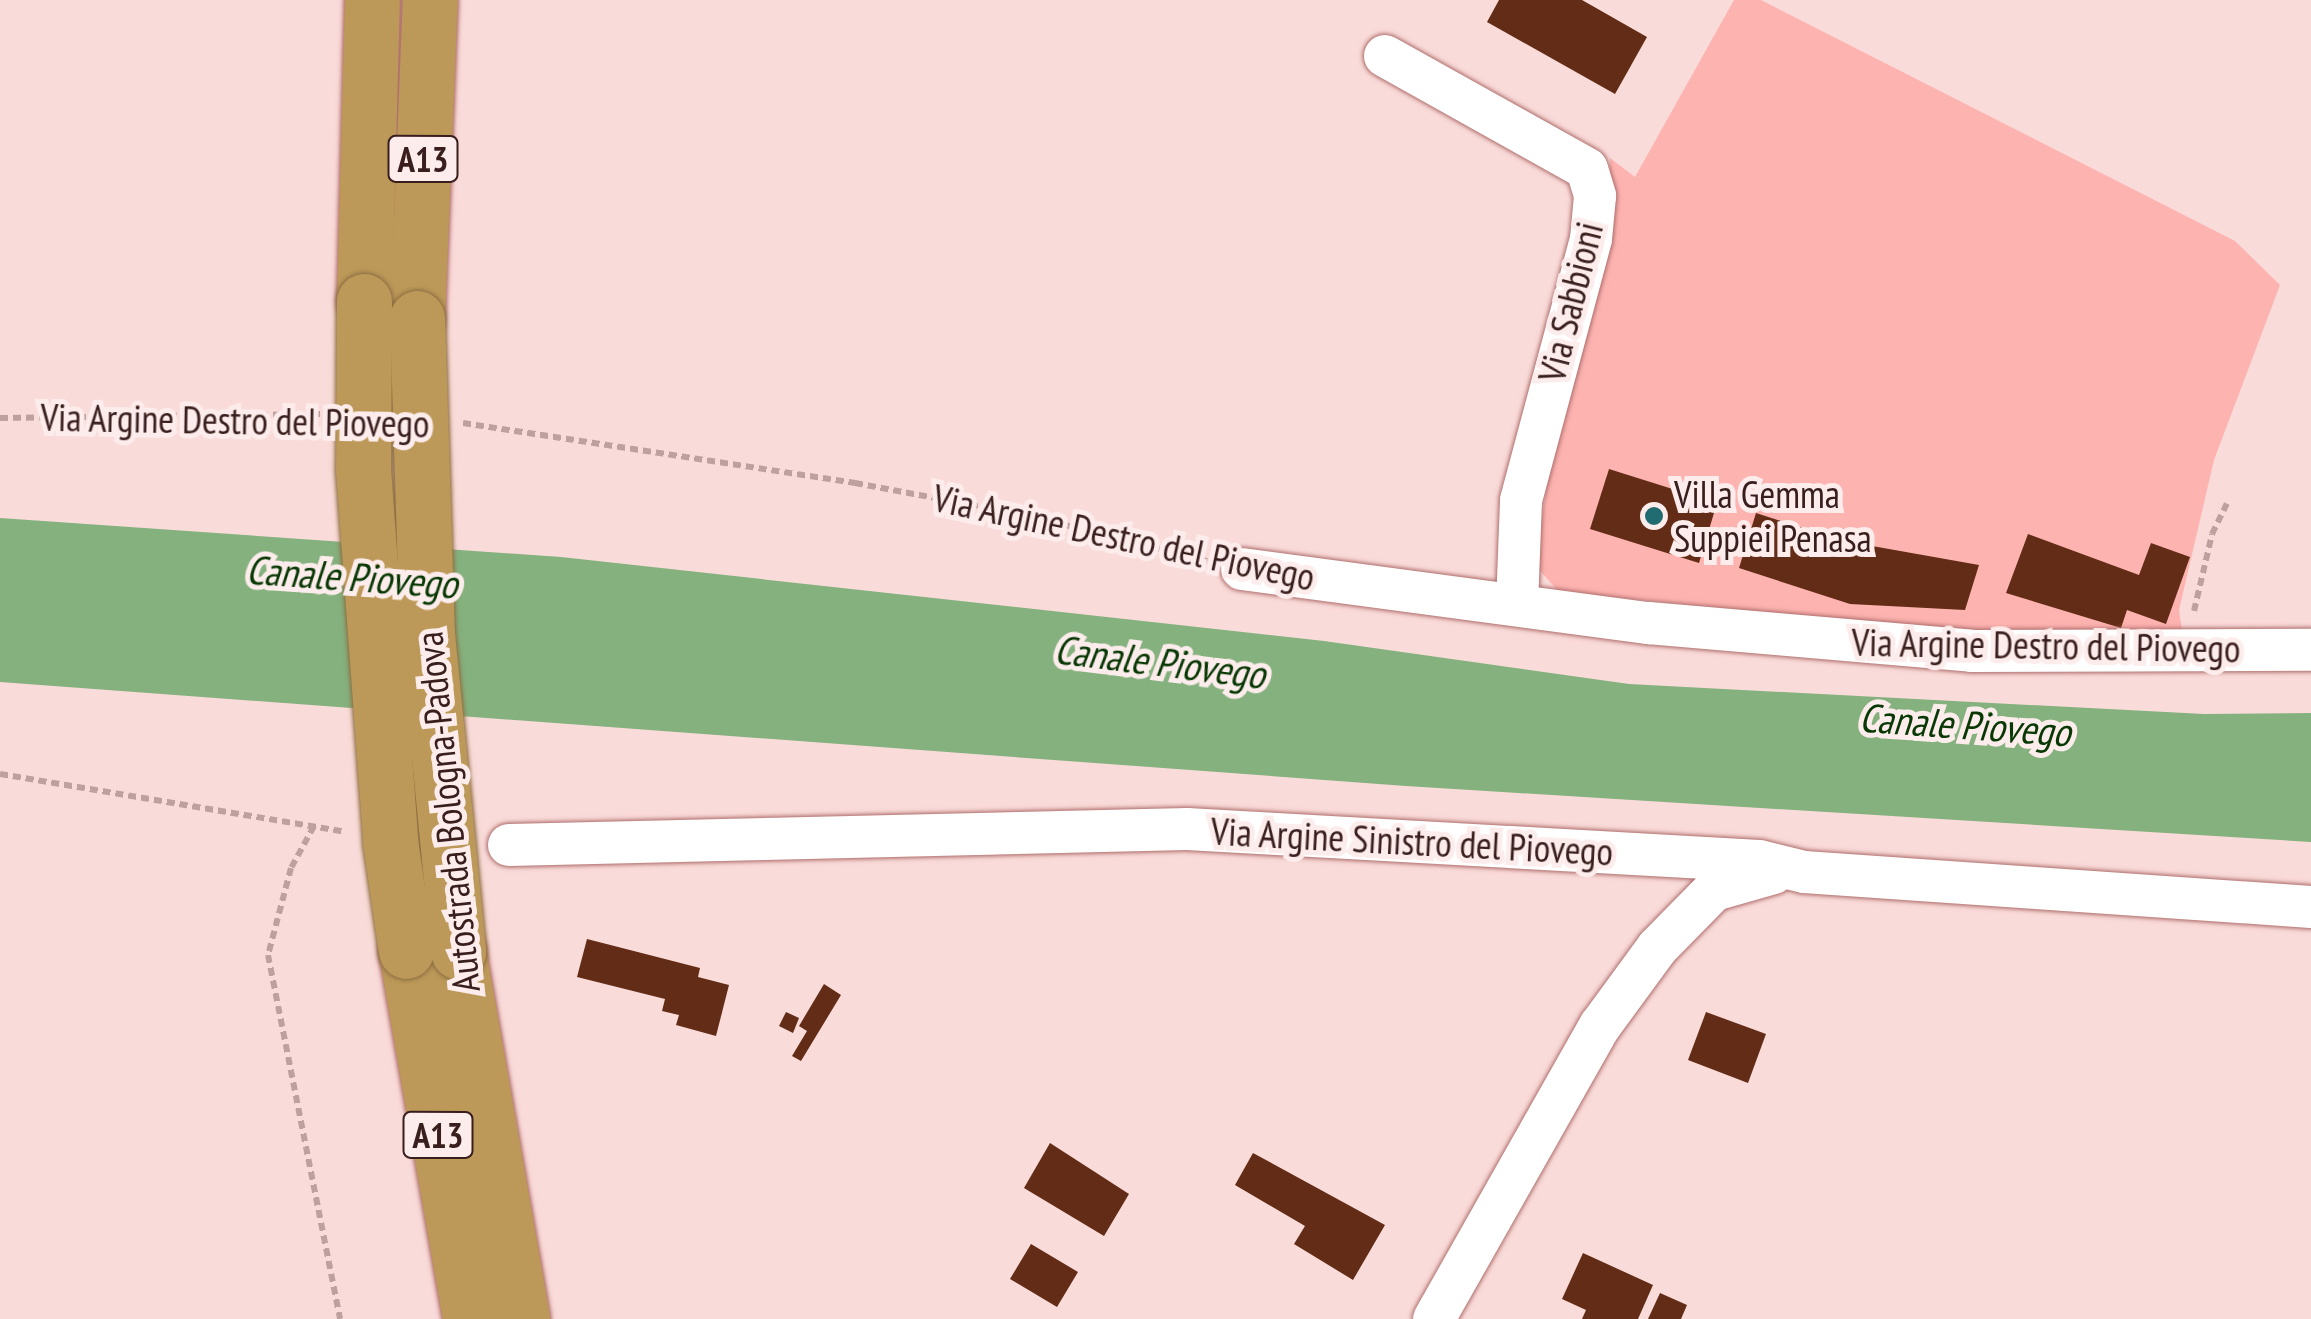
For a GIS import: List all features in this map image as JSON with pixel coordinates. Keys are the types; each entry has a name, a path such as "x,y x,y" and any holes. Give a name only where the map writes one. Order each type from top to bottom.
{"highway":[{"name":"Autostrada Bologna-Padova","path":"372,0 364,301 365,488 390,841 432,952 522,1319"},
{"name":"Autostrada Bologna-Padova","path":"430,0 417,318 432,952 470,1319"}],"street":[{"name":"Via Sabbioni","path":"1385,56 1587,169 1595,196 1591,238 1521,500 1516,604"},
{"name":"Via Argine Destro del Piovego","path":"1242,569 1648,623 1972,650 2311,650"},
{"name":"Via Argine Sinistro del Piovego","path":"510,844 1186,829 1759,860 1804,872 2311,907"},
{"path":"1434,1319 1600,1026 1657,948 1714,890 1759,873 1804,872"}],"path":[{"name":"Via Argine Destro del Piovego","path":"0,418 338,414"},
{"name":"Via Argine Destro del Piovego","path":"452,422 855,483 1026,515 1242,569"},
{"path":"2192,650 2194,601 2227,503"},
{"path":"0,774 352,833"},
{"path":"314,826 291,868 268,954 340,1319"}],"shaded area":[{"path":"1734,0 1761,0 2235,241 2280,285 2214,460 2179,610 2183,638 1951,630 1559,592 1535,565 1558,410 1608,243 1610,158 1635,177"}],"water":[{"name":"Canale Piovego","path":"0,518 561,557 1324,641 1629,684 2204,714 2311,713 2311,842 1406,786 0,682"}],"building":[{"path":"1499,0 1582,0 1647,37 1615,94 1487,22"},
{"name":"Villa Gemma Suppiei Penasa","path":"1609,469 1717,503 1699,563 1590,529"},
{"path":"1756,513 1844,541 1979,565 1965,610 1850,604 1739,568"},
{"path":"2028,534 2139,575 2151,543 2190,557 2166,624 2127,610 2121,628 2006,593"},
{"path":"587,939 700,968 698,977 729,985 716,1036 676,1025 679,1015 662,1011 665,999 577,977"},
{"path":"824,984 841,995 801,1061 792,1056 807,1031 799,1026"},
{"path":"786,1012 799,1018 793,1033 779,1026"},
{"path":"1706,1012 1766,1034 1748,1083 1688,1060"},
{"path":"1050,1143 1129,1194 1104,1236 1024,1188"},
{"path":"1253,1153 1385,1225 1353,1280 1294,1244 1305,1226 1235,1185"},
{"path":"1031,1244 1078,1272 1057,1307 1010,1279"},
{"path":"1583,1253 1653,1285 1638,1319 1582,1319 1586,1310 1562,1299"},
{"path":"1660,1293 1687,1305 1681,1319 1648,1319"}],"place":[{"name":"Villa Gemma Suppiei Penasa","path":"1654,516"}]}
